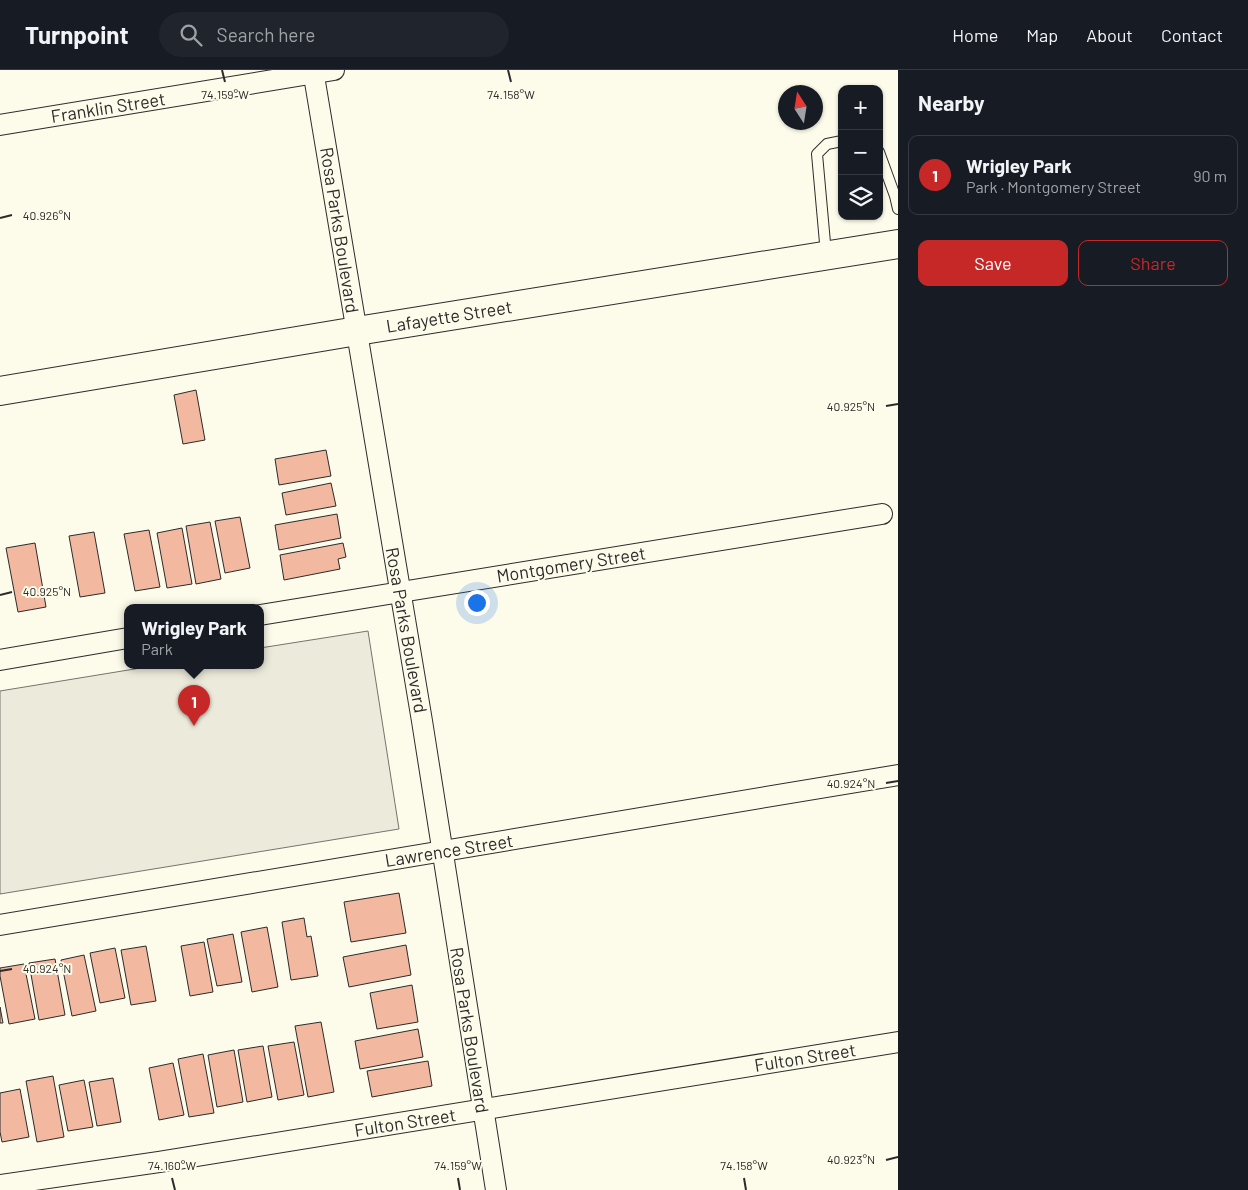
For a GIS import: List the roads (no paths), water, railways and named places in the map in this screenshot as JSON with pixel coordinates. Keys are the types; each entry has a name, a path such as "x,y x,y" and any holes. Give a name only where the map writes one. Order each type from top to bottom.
{"main road":[{"name":"Lafayette Street","path":"0,391 898,244"}],"street":[{"name":"Franklin Street","path":"0,125 334,70"},
{"name":"Rosa Parks Boulevard","path":"313,72 424,730 496,1190"},
{"name":"Montgomery Street","path":"264,614 882,514"},
{"path":"0,660 124,639"},
{"name":"Lawrence Street","path":"0,924 898,775"},
{"name":"Fulton Street","path":"0,1185 159,1162 898,1042"}],"lane":[{"path":"826,255 817,154 827,144 838,142"},
{"path":"883,160 895,186 898,209"}],"place":[{"name":"Wrigley Park","path":"194,726"}]}
